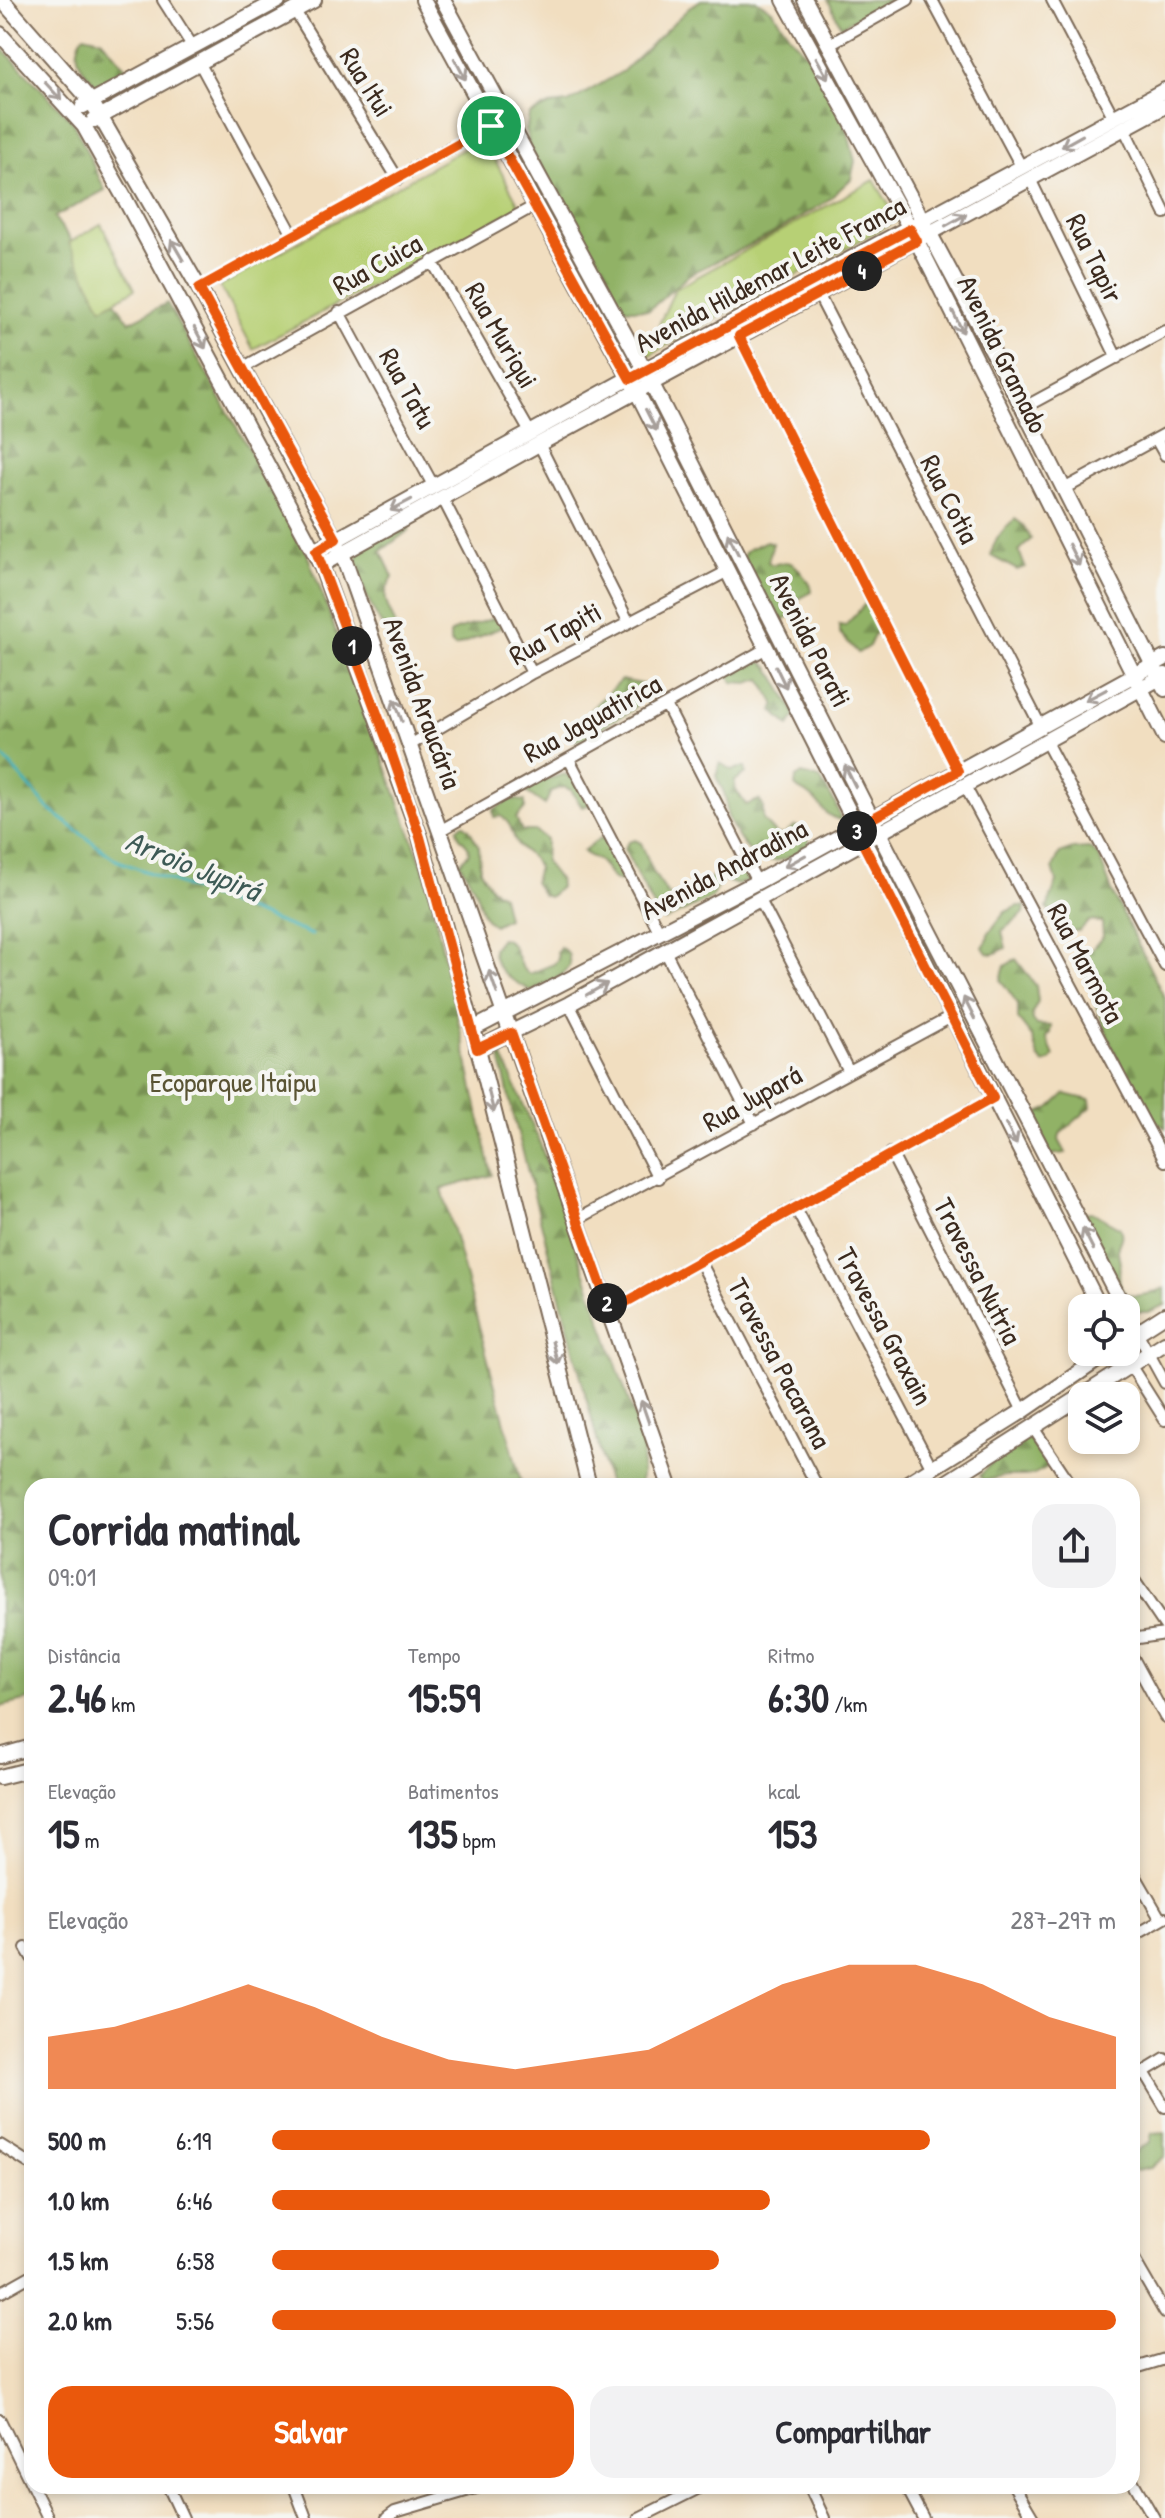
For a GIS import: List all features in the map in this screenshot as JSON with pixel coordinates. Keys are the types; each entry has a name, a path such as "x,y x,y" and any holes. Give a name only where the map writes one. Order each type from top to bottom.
{"street":[{"name":"Avenida Araucária","path":"2,0 91,101 199,288 339,546 667,1478"},
{"path":"163,0 193,47"},
{"path":"73,112 279,0"},
{"path":"84,126 314,0"},
{"name":"Avenida Parati","path":"423,0 633,385 1093,1294"},
{"name":"Avenida Parati","path":"443,0 652,384 875,826 1117,1294"},
{"name":"Avenida Gramado","path":"784,0 914,235 1165,737"},
{"name":"Avenida Gramado","path":"805,0 928,227 1161,673"},
{"path":"828,45 908,0"},
{"name":"Rua Tapir","path":"932,0 1026,173 1117,358"},
{"path":"1052,0 1165,213"},
{"name":"Rua Itui","path":"295,11 398,179"},
{"name":"Avenida Araucária","path":"0,34 84,126 318,558 420,837 473,1029 587,1478"},
{"path":"200,64 293,235"},
{"name":"Avenida Hildemar Leite Franca","path":"633,385 652,384 818,294 928,227 1119,123 1165,90"},
{"name":"Avenida Hildemar Leite Franca","path":"1119,123 1165,106"},
{"path":"199,288 491,126"},
{"name":"Rua Cuica","path":"242,368 536,205"},
{"name":"Avenida Hildemar Leite Franca","path":"318,558 633,385 644,370 914,235"},
{"name":"Rua Muriqui","path":"432,261 535,439 628,621"},
{"name":"Rua Cotia","path":"818,294 1165,966"},
{"name":"Rua Tatu","path":"339,312 438,492 532,673"},
{"path":"1023,408 1165,331"},
{"path":"739,336 958,771"},
{"path":"1064,489 1160,436 1165,455"},
{"name":"Rua Tapiti","path":"410,745 532,673 728,571"},
{"name":"Rua Jaguatirica","path":"441,830 767,648"},
{"name":"Avenida Andradina","path":"477,1049 569,1004 760,900 958,771 1043,733 1137,682 1161,673"},
{"path":"666,705 757,882"},
{"name":"Avenida Andradina","path":"875,826 965,786 1043,733"},
{"path":"569,759 660,933"},
{"name":"Rua Marmota","path":"965,786 1165,1161"},
{"name":"Avenida Andradina","path":"473,1029 757,882 859,835"},
{"path":"760,900 849,1072"},
{"path":"665,951 754,1124"},
{"path":"569,1004 658,1178"},
{"name":"Rua Jupará","path":"576,1220 951,1017"},
{"path":"610,1311 993,1098"},
{"name":"Travessa Nutria","path":"891,1153 1023,1411"},
{"name":"Travessa Graxain","path":"795,1207 932,1468"},
{"name":"Travessa Pacarana","path":"701,1263 813,1478"},
{"path":"1140,1330 1165,1315"},
{"path":"1140,1355 1165,1343"},
{"name":"Avenida Parati","path":"1140,1346 1165,1383"},
{"path":"916,1478 1089,1366"},
{"path":"953,1478 1115,1366"},
{"path":"1131,1366 1165,1420"},
{"path":"1032,1426 1067,1478"},
{"path":"1140,1589 1165,1626"},
{"path":"1140,1638 1165,1634"},
{"path":"1140,1671 1165,1717"},
{"path":"0,1756 24,1749"},
{"path":"0,1777 24,1771"},
{"path":"1140,1883 1163,1919 1140,1932"},
{"path":"1140,2074 1165,2059"},
{"path":"1144,2072 1165,2107"},
{"path":"0,2145 24,2160"},
{"path":"1140,2270 1165,2313"},
{"path":"0,2293 24,2280"},
{"path":"1140,2367 1165,2359"},
{"path":"0,2420 24,2469"},
{"path":"36,2494 48,2518"},
{"path":"172,2494 183,2518"},
{"path":"297,2494 306,2518"},
{"path":"387,2518 403,2509 455,2494"},
{"path":"639,2518 687,2494"},
{"path":"813,2494 824,2518"},
{"path":"910,2494 923,2518"},
{"path":"1019,2494 1033,2518"},
{"path":"1140,2494 1154,2518"}],"green space":[{"path":"701,0 756,0 772,10 813,61 846,125 855,161 851,179 826,202 770,235 690,274 649,310 620,308 602,270 529,146 526,130 529,115 550,105 568,103 623,71"},
{"path":"828,0 891,0 841,26"},
{"path":"84,35 101,39 130,75 102,91 85,72 78,58 79,43"},
{"name":"Ecoparque Itaipu","path":"0,46 73,122 105,190 54,217 130,322 167,303 306,551 426,875 492,1175 442,1189 520,1478 24,1478 24,1701 0,1707"},
{"path":"483,138 520,207 253,349 220,286"},
{"path":"874,180 898,220 644,358 675,289"},
{"path":"101,224 135,289 102,308 69,243"},
{"path":"1015,519 1023,525 1031,539 1019,551 1025,567 1017,570 991,556 1000,535"},
{"path":"409,524 409,530 381,551 393,577 386,600 398,636 390,636 379,621 362,583 359,553 368,544"},
{"path":"766,541 773,543 768,562 773,565 793,564 812,592 789,604 791,610 782,621 775,618 743,556 747,550"},
{"path":"865,604 871,605 877,629 869,646 858,653 839,632 839,625 845,626"},
{"path":"498,617 502,622 500,628 455,647 450,642 450,634 456,630"},
{"path":"758,659 769,667 796,715 789,726 773,711 775,705 761,679 748,683 733,682 730,676 745,663"},
{"path":"621,680 647,685 636,706 593,736 574,741 588,712"},
{"path":"720,763 732,770 745,767 746,773 735,781 735,788 746,805 759,800 763,806 763,820 776,834 783,835 795,826 801,828 809,838 809,845 795,854 771,861 752,853 735,832 728,817 725,796 716,776"},
{"path":"565,774 577,782 589,805 582,807 571,790 564,787 551,791 545,805 526,792 537,782"},
{"path":"802,774 820,779 835,803 841,820 828,814 811,796 795,786 796,778"},
{"path":"511,799 525,801 525,808 516,818 522,831 535,831 546,839 545,862 559,880 560,887 549,897 543,895 534,882 538,867 516,842 509,824 501,816 494,817 493,810"},
{"path":"463,824 479,847 480,870 491,888 502,895 507,918 494,925 482,912 476,891 460,863 469,853 457,829"},
{"path":"600,838 606,839 627,879 614,879 598,860 583,851"},
{"path":"635,840 641,843 654,874 670,897 734,867 741,867 748,881 737,885 724,880 712,898 664,921 624,849 628,842"},
{"path":"1089,848 1099,856 1113,894 1165,999 1165,1128 1152,1116 1126,1075 1102,1022 1085,973 1080,955 1092,949 1103,937 1102,922 1089,921 1079,931 1065,931 1047,908 1057,882 1053,868 1059,854"},
{"path":"1025,906 1024,913 1002,931 1006,948 994,954 987,953 983,947 988,934 1005,912"},
{"path":"501,938 512,944 521,965 529,974 554,964 560,947 568,953 570,965 562,975 531,991 505,974 496,963 493,948"},
{"path":"1016,959 1036,986 1038,1001 1032,1013 1033,1020 1037,1025 1051,1026 1046,1037 1054,1056 1050,1061 1043,1063 1038,1057 1032,1037 1018,1019 1018,1004 1001,980 1005,966"},
{"path":"497,1044 538,1138 644,1445 641,1478 607,1478"},
{"path":"1065,1094 1090,1100 1091,1107 1060,1134 1059,1140 1066,1153 1044,1156 1030,1117 1050,1108"},
{"path":"1092,1212 1120,1228 1119,1278 1121,1287 1128,1294 1119,1294 1084,1220 1085,1213"},
{"path":"1165,1288 1165,1305 1140,1312 1140,1296"},
{"path":"1028,1437 1047,1461 1047,1467 1028,1476 982,1478 990,1464"},
{"path":"1165,2132 1165,2156 1151,2168 1140,2170 1140,2149 1150,2142 1152,2133"}],"waterway":[{"name":"Arroio Jupirá","path":"0,753 50,810 116,860 312,935"}],"route":[{"path":"491,126 630,379 910,229 917,241 739,336 958,771 855,828 993,1098 610,1311 511,1033 477,1049 420,837 316,551 336,539 199,288 491,126"}]}
